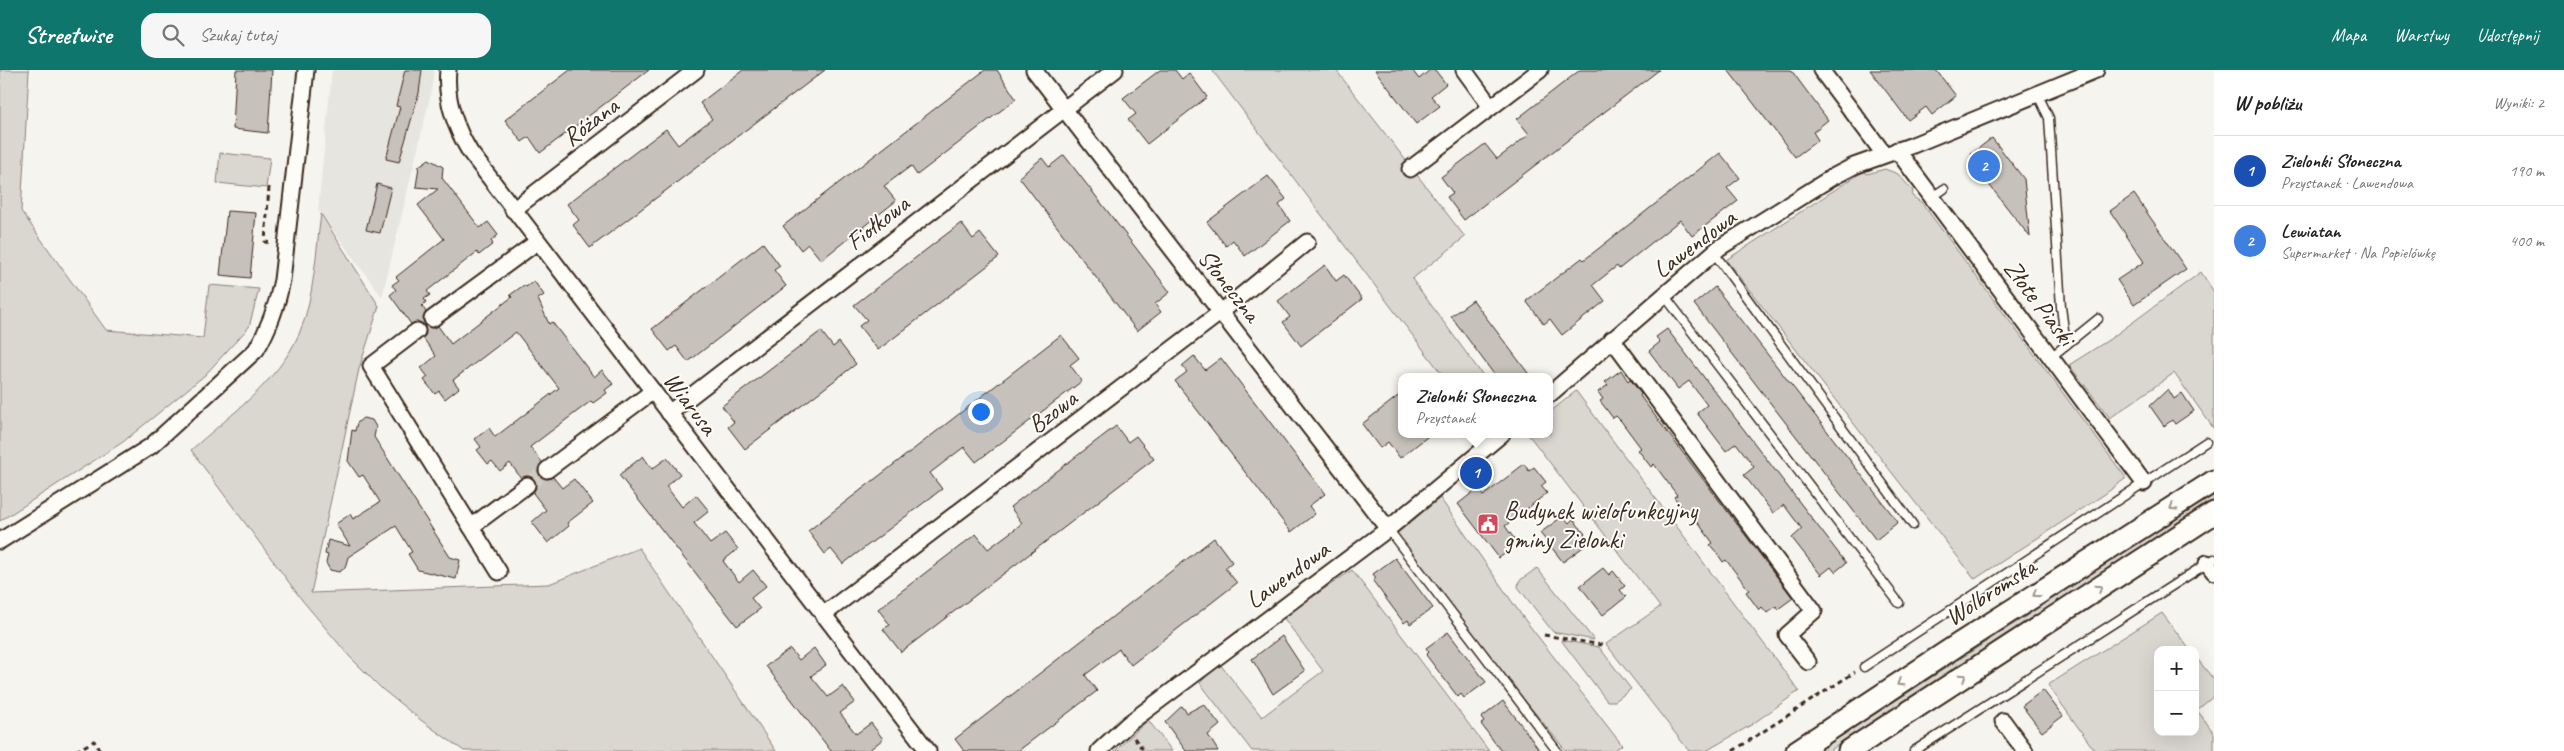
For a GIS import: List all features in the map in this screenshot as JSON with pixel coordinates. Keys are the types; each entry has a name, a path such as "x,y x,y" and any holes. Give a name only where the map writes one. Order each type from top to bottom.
{"main road":[{"name":"Wolbromska","path":"1797,751 1959,644 2214,481"},
{"path":"1849,751 2214,513"}],"street":[{"path":"0,541 151,446 256,350 267,332 277,306 282,280 306,70"},
{"name":"Wiarusa","path":"448,70 449,103 462,139 512,210 928,751"},
{"name":"Różana","path":"512,210 696,70"},
{"name":"Słoneczna","path":"1034,70 1388,529"},
{"name":"Fiołkowa","path":"669,413 1115,70"},
{"path":"1464,70 1491,107"},
{"path":"1410,169 1540,70"},
{"name":"Złote Piaski","path":"1821,70 1891,152 1938,193 2051,357 2144,483"},
{"name":"Lawendowa","path":"1553,391 1714,253 1831,178 1854,166 2096,70"},
{"path":"432,319 537,242"},
{"name":"Bzowa","path":"824,615 1221,312 1307,242"},
{"path":"417,331 370,366 500,572"},
{"path":"1612,339 1814,611 1786,635 1808,662"},
{"path":"547,470 653,391"},
{"name":"Lawendowa","path":"1099,751 1128,724 1388,529 1497,438"},
{"path":"471,527 527,485"},
{"path":"2003,721 2025,751"}],"lane":[{"path":"2037,93 2048,118 2061,307 2066,345"},
{"path":"1714,253 1913,525"},
{"path":"1664,295 1899,603"},
{"path":"2051,357 2098,319"},
{"path":"1864,667 2206,442"},
{"path":"1388,529 1557,751"},
{"path":"1914,751 2212,564"}],"path":[{"path":"269,187 265,242 275,243"},
{"path":"1544,635 1602,645"},
{"path":"1733,751 1864,667"},
{"path":"76,751 94,741 100,751"}],"shaded area":[{"path":"0,70 29,70 21,211 106,330 203,338 209,285 259,289 249,327 205,375 123,442 0,521"},
{"path":"332,70 434,70 431,93 382,297 318,210"},
{"path":"1212,70 1336,70 1465,237 1412,279 1481,373 1441,373"},
{"path":"220,153 270,158 266,188 217,183"},
{"path":"1885,169 1898,174 1913,191 1912,196 1922,203 2126,478 2105,494 1975,579 1726,260 1864,171 1867,174"},
{"path":"321,214 379,306 359,369 311,593 549,584 639,548 776,751 464,751 382,689 349,656 302,600 191,450 266,383 290,351 299,334 308,306 314,275"},
{"path":"2201,272 2214,292 2214,429 2174,373 2110,418 2069,365 2110,339"},
{"path":"1576,391 1799,691 1751,725 1706,751 1689,751 1606,644 1660,607 1531,438 1553,438 1553,410"},
{"path":"2214,494 2214,500 1829,751 1818,751"},
{"path":"1440,498 1522,616 1622,745 1613,751 1566,751 1479,644 1395,535"},
{"path":"1537,568 1594,640 1553,632 1518,587 1519,581"},
{"path":"1352,570 1489,751 1252,751 1200,683 1219,663 1262,717 1323,671 1283,617"},
{"path":"2162,613 2187,646 2154,646 2154,736 2199,736 2199,713 2214,733 2214,751 2095,751 2048,685"},
{"path":"1561,640 1599,647 1631,689 1615,701 1607,701"},
{"path":"2199,661 2214,680 2214,696 2199,708"},
{"path":"1148,720 1172,751 1115,751"}],"building":[{"path":"236,70 272,70 268,133 233,129"},
{"path":"405,70 422,70 419,93 399,162 386,159 400,107 396,106"},
{"path":"570,70 649,70 540,153 529,137 522,142 505,120"},
{"path":"743,70 825,70 590,248 573,225 579,220 567,204 666,129 678,145 712,119 700,103"},
{"path":"985,70 997,70 1016,99 917,175 911,166 884,186 896,201 821,260 808,244 801,250 783,226"},
{"path":"1160,70 1175,70 1182,79 1189,73 1207,97 1147,144 1128,120 1136,114 1123,98"},
{"path":"1375,70 1412,70 1419,79 1430,70 1435,70 1446,84 1431,96 1440,106 1416,124"},
{"path":"1580,70 1659,70 1464,220 1447,197 1453,193 1441,177 1485,144 1497,159 1513,147 1529,134 1517,119"},
{"path":"1728,70 1791,70 1828,120 1813,132 1818,140 1795,157"},
{"path":"1870,70 1936,70 1956,96 1932,115 1926,107 1908,120"},
{"path":"1992,138 2024,179 2030,237 1980,173 1984,170 1971,154"},
{"path":"1720,153 1740,178 1727,188 1738,201 1692,236 1680,220 1619,269 1617,266 1593,285 1605,301 1562,335 1550,319 1544,324 1526,301 1582,258 1584,260"},
{"path":"1064,155 1170,292 1155,304 1161,312 1137,331 1019,177 1042,158 1049,167"},
{"path":"429,159 443,167 442,178 480,228 488,222 498,235 491,241 493,244 479,255 477,252 427,291 430,295 424,299 426,302 422,306 426,312 423,320 425,325 433,328 438,326 451,344 512,297 510,295 524,285 526,287 534,281 544,295 538,299 549,324 552,322 594,377 602,370 613,384 605,390 607,393 593,403 591,401 530,447 542,462 538,471 540,476 548,479 553,477 562,488 574,479 593,503 567,523 569,526 548,543 532,522 546,510 533,493 536,488 535,480 530,476 521,478 510,463 500,471 492,461 488,464 477,450 481,447 475,439 489,428 495,437 559,388 516,332 453,380 459,388 445,399 439,391 435,394 424,380 428,377 421,368 436,356 423,338 426,334 425,326 420,322 411,324 390,295 396,290 392,285 399,280 396,277 444,239 418,205 438,189 416,187 419,166"},
{"path":"1268,176 1286,199 1279,205 1290,221 1245,256 1233,240 1226,246 1207,222"},
{"path":"377,184 391,188 380,233 366,230"},
{"path":"2134,194 2186,269 2134,305 2117,280 2144,262 2110,211"},
{"path":"227,211 256,213 250,278 220,275"},
{"path":"961,223 973,239 980,233 999,257 878,350 859,326 867,320 854,305"},
{"path":"763,243 780,266 774,270 786,286 688,362 676,346 669,351 652,329"},
{"path":"1325,265 1336,281 1344,275 1362,299 1301,346 1283,322 1290,317 1278,301"},
{"path":"1715,287 1898,522 1876,540 1694,304"},
{"path":"1473,300 1528,373 1493,373 1451,316"},
{"path":"1667,329 1846,563 1835,572 1831,567 1821,575 1792,538 1802,529 1784,505 1773,513 1744,475 1754,467 1746,456 1736,443 1726,451 1697,413 1707,405 1689,381 1678,389 1649,351 1660,342 1656,337"},
{"path":"821,331 833,347 839,342 856,364 745,449 728,427 734,422 722,406"},
{"path":"1061,335 1079,358 1070,365 1082,381 976,462 964,447 930,473 942,489 843,564 831,549 825,554 808,531"},
{"path":"1194,356 1205,370 1221,358 1325,494 1309,506 1315,514 1291,532 1175,381 1187,372 1182,366"},
{"path":"1621,370 1628,381 1630,379 1641,394 1640,396 1793,598 1778,609 1776,606 1767,613 1762,607 1759,610 1746,592 1749,590 1726,560 1723,562 1710,545 1713,543 1690,512 1687,514 1674,497 1677,495 1654,464 1651,467 1638,450 1641,448 1621,421 1616,416 1613,418 1600,401 1603,399 1598,392 1608,385 1605,382"},
{"path":"2168,389 2174,399 2182,393 2194,411 2175,424 2172,420 2164,426 2150,406"},
{"path":"1398,396 1398,438 1426,438 1400,458 1388,442 1380,448 1362,424"},
{"path":"363,418 372,420 376,427 374,437 450,557 460,560 456,579 418,570 408,554 412,552 396,526 348,557 345,568 339,572 330,570 326,563 328,555 325,554 328,540 350,546 336,524 350,514 353,519 380,502 363,475 359,477 348,461 352,430 355,431 357,423"},
{"path":"1116,426 1128,442 1136,436 1154,459 901,652 883,629 890,625 878,609 976,534 988,549 1015,529 1022,523 1010,507"},
{"path":"643,456 652,469 667,458 680,474 666,486 682,507 696,495 709,511 694,523 710,544 725,533 738,549 723,561 739,582 753,570 766,586 751,598 760,609 737,626 619,475"},
{"path":"1524,464 1529,471 1534,467 1546,482 1541,486 1547,493 1505,526 1518,544 1499,558 1458,504 1477,489 1483,496"},
{"path":"1563,516 1569,523 1573,519 1585,534 1580,538 1586,545 1563,562 1540,533"},
{"path":"1214,538 1232,562 1225,568 1237,583 1131,665 1119,649 1085,675 1097,691 1018,751 964,751 955,739"},
{"path":"1395,558 1433,608 1410,624 1408,620 1404,623 1373,581 1376,578 1373,574"},
{"path":"1603,568 1609,575 1613,571 1625,586 1620,590 1626,597 1603,615 1580,586"},
{"path":"1448,632 1486,682 1464,698 1461,694 1458,697 1426,655 1429,652 1426,648"},
{"path":"1282,636 1305,671 1273,694 1252,659"},
{"path":"814,648 826,665 811,676 828,697 843,686 855,702 840,713 856,734 871,723 883,739 868,751 831,751 766,666 790,649 799,660"},
{"path":"2043,690 2063,716 2042,732 2022,706"},
{"path":"1503,701 1540,751 1501,751 1481,724 1484,722 1481,718"},
{"path":"1204,704 1220,725 1208,735 1218,751 1186,751 1165,722 1182,706 1187,713"}],"tunnel":[{"path":"527,485 547,470"}],"place":[{"name":"Lewiatan","path":"1984,166"},
{"name":"Zielonki Słoneczna","path":"1476,473"},
{"name":"Budynek wielofunkcyjny gminy Zielonki","path":"1488,524"}]}
